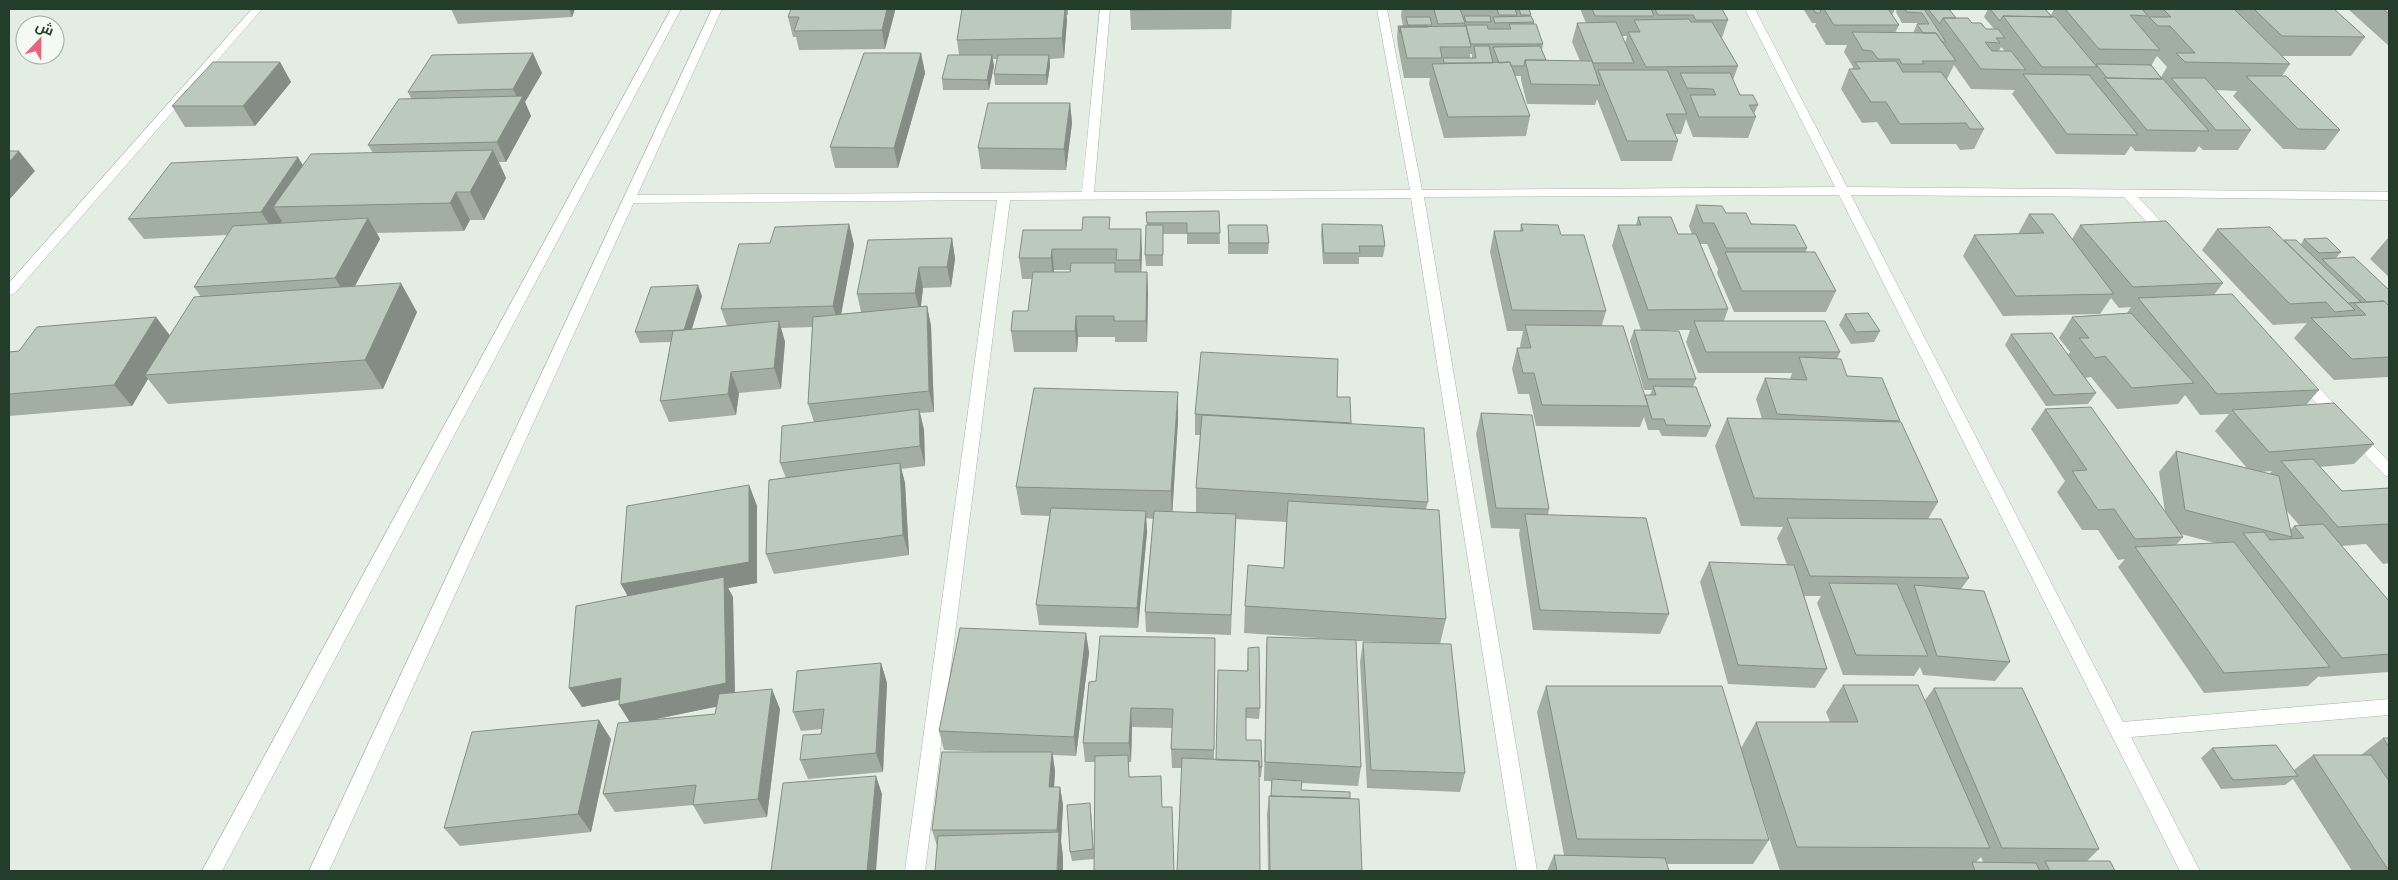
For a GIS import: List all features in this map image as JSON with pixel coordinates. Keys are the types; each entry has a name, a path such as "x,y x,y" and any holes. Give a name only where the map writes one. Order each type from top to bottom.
{"street":[{"path":"9,290 256,9"},
{"path":"212,871 676,9"},
{"path":"319,871 628,198 718,9"},
{"path":"1088,194 1105,9"},
{"path":"1382,9 1417,194 1526,871"},
{"path":"1750,9 2190,871"},
{"path":"628,198 1842,191 2389,196"},
{"path":"2127,193 2174,243"},
{"path":"916,871 1004,197"},
{"path":"2295,372 2389,471"},
{"path":"2118,730 2389,707"}],"building":[{"path":"791,9 887,9 882,30 794,31 799,17 788,17"},
{"path":"962,9 1065,9 1062,38 957,40"},
{"path":"1130,9 1232,9 1130,10"},
{"path":"1434,9 1460,9 1465,23 1438,24"},
{"path":"1497,9 1515,9 1517,15 1499,15"},
{"path":"1519,9 1529,9 1531,15 1521,15"},
{"path":"1592,9 1651,9 1654,16 1595,16"},
{"path":"1655,9 1722,9 1728,20 1696,20 1693,15 1658,15"},
{"path":"1813,9 1821,9 1820,13 1816,13"},
{"path":"1824,9 1888,9 1899,25 1834,25"},
{"path":"1904,9 1924,9 1946,42 1942,42 1936,33 1923,33 1917,24 1929,24 1922,13 1907,12"},
{"path":"1928,9 1949,9 1956,18 1943,18 1940,24"},
{"path":"1990,9 2045,9 2052,17 2003,16 2000,21"},
{"path":"2065,9 2142,9 2148,16 2130,15 2160,50 2099,49"},
{"path":"2163,9 2234,9 2290,64 2185,62 2176,53 2195,53 2170,26 2158,26 2149,17 2171,17"},
{"path":"2254,9 2334,9 2365,37 2282,36"},
{"path":"1464,16 1490,16 1491,22 1466,22"},
{"path":"1531,16 1534,22 1495,23 1493,17"},
{"path":"2003,16 2055,17 2097,67 2042,67"},
{"path":"1406,17 1430,17 1432,25 1408,25"},
{"path":"1943,18 1968,18 1972,23 1981,23 1986,29 1998,29 2005,38 1996,38 2000,43 1985,42 1992,51 2011,51 2026,70 1981,69"},
{"path":"1689,19 1691,22 1712,22 1738,66 1646,67 1628,32 1640,32 1634,20"},
{"path":"1616,22 1634,63 1593,63 1577,23"},
{"path":"1509,24 1536,24 1543,44 1471,44 1466,26 1464,25 1487,25 1488,29 1511,29"},
{"path":"1398,26 1428,27 1400,27 1400,33"},
{"path":"1466,26 1471,47 1440,47 1442,58 1407,58 1400,27"},
{"path":"1852,32 1936,33 1956,61 1922,61 1924,64 1902,64 1899,59 1878,59 1872,51 1863,50"},
{"path":"1474,46 1489,46 1493,63 1444,63 1443,58 1476,58"},
{"path":"1540,46 1546,60 1525,60 1524,66 1511,66 1510,62 1499,63 1493,47"},
{"path":"533,53 513,89 408,92 432,55"},
{"path":"864,53 921,53 894,148 830,147"},
{"path":"948,55 992,55 987,80 942,79"},
{"path":"998,55 1049,55 1046,75 994,74"},
{"path":"1525,60 1592,61 1600,85 1531,84"},
{"path":"1896,61 1903,72 1941,72 1984,129 1970,129 1966,123 1900,124 1886,102 1871,102 1849,69 1860,69 1855,62"},
{"path":"213,62 280,62 243,106 172,106"},
{"path":"1510,62 1530,116 1448,117 1432,64"},
{"path":"2096,64 2151,65 2162,79 2107,78"},
{"path":"1598,70 1667,70 1687,114 1666,114 1678,141 1627,141"},
{"path":"1680,73 1730,73 1740,95 1753,95 1758,105 1749,105 1756,117 1699,117 1690,95 1716,95 1713,89 1687,88"},
{"path":"2023,74 2089,75 2138,135 2067,134"},
{"path":"2246,76 2286,76 2340,130 2298,129"},
{"path":"2104,78 2163,79 2209,131 2147,130"},
{"path":"2171,78 2205,78 2251,130 2216,130"},
{"path":"523,96 497,142 368,145 399,99"},
{"path":"988,103 1070,103 1064,149 978,148"},
{"path":"493,150 470,192 456,192 450,203 273,207 311,154"},
{"path":"9,151 19,151 9,162"},
{"path":"298,157 261,212 128,219 171,163"},
{"path":"1696,205 1722,206 1726,213 1746,213 1751,224 1795,225 1807,248 1726,248 1714,223 1703,223"},
{"path":"1219,211 1220,233 1187,233 1187,223 1147,223 1146,212"},
{"path":"2029,214 2053,214 2114,294 2016,296 1974,235 2044,233"},
{"path":"1083,217 1110,217 1109,229 1141,229 1140,260 1116,260 1117,249 1052,249 1051,258 1019,258 1023,230 1082,230"},
{"path":"1638,217 1671,217 1678,234 1696,234 1728,309 1648,310 1618,225 1641,225"},
{"path":"368,218 335,278 194,287 233,226"},
{"path":"2166,221 2223,283 2133,287 2080,225"},
{"path":"849,224 833,306 721,309 739,244 770,243 775,227"},
{"path":"1322,224 1382,225 1385,246 1359,246 1360,253 1324,253"},
{"path":"1521,224 1558,225 1561,235 1584,235 1606,311 1512,310 1494,231 1523,231"},
{"path":"1146,225 1163,225 1163,255 1145,255"},
{"path":"1228,225 1267,225 1269,243 1229,243"},
{"path":"2270,227 2355,310 2335,312 2326,302 2290,304 2217,229"},
{"path":"952,238 947,267 919,267 915,293 857,294 868,240"},
{"path":"2327,238 2341,252 2319,253 2304,239"},
{"path":"2284,240 2296,240 2361,302 2348,303"},
{"path":"1725,252 1815,252 1836,291 1742,291"},
{"path":"2354,257 2389,290 2389,306 2384,301 2367,302 2322,259"},
{"path":"1071,263 1115,263 1115,272 1147,272 1146,321 1114,321 1114,316 1076,316 1075,331 1011,331 1013,311 1028,311 1033,272 1070,272"},
{"path":"401,283 365,360 145,375 194,297"},
{"path":"698,285 684,330 635,332 651,287"},
{"path":"2232,294 2319,390 2217,394 2138,298"},
{"path":"2384,301 2389,306 2389,357 2352,359 2311,318 2366,315 2354,303"},
{"path":"927,306 929,391 808,404 813,317"},
{"path":"1868,313 1880,331 1856,332 1845,314"},
{"path":"2131,313 2194,383 2132,388 2105,356 2095,358 2079,338 2089,338 2072,317"},
{"path":"156,317 114,385 9,394 9,352 19,351 37,327"},
{"path":"779,321 774,368 731,372 728,394 660,401 673,331"},
{"path":"1694,321 1825,321 1840,352 1706,352"},
{"path":"1525,325 1623,326 1648,406 1542,405 1534,373 1523,373 1517,348 1531,348"},
{"path":"1634,330 1679,331 1696,379 1648,379"},
{"path":"2052,333 2096,393 2054,395 2011,334"},
{"path":"1201,352 1338,359 1337,397 1350,397 1351,423 1195,414"},
{"path":"1799,357 1841,359 1847,376 1882,378 1900,421 1777,414 1765,378 1807,380"},
{"path":"1653,386 1696,387 1711,426 1666,425 1664,419 1652,419 1645,395 1656,395"},
{"path":"1034,388 1178,392 1171,491 1016,487"},
{"path":"2334,403 2374,444 2269,452 2232,410"},
{"path":"2091,407 2183,537 2135,539 2114,509 2098,510 2072,471 2087,470 2045,409"},
{"path":"919,409 920,446 780,463 782,426"},
{"path":"1481,413 1532,415 1549,509 1496,508"},
{"path":"1202,415 1424,428 1428,502 1196,488"},
{"path":"1727,418 1901,422 1938,502 1754,498"},
{"path":"2176,451 2279,476 2292,537 2185,510"},
{"path":"2313,459 2342,491 2389,488 2389,526 2387,524 2338,527 2281,461"},
{"path":"900,463 903,535 766,554 769,480"},
{"path":"749,485 749,562 621,584 627,506"},
{"path":"1288,501 1439,510 1446,619 1245,606 1248,565 1284,568"},
{"path":"1051,508 1146,511 1137,608 1036,605"},
{"path":"1154,511 1236,514 1231,615 1145,612"},
{"path":"1525,514 1646,518 1669,614 1540,610"},
{"path":"1787,518 1941,519 1969,578 1810,576"},
{"path":"2323,524 2389,601 2389,654 2342,658 2243,533 2264,532 2270,540 2304,538 2294,526"},
{"path":"2234,542 2330,667 2224,673 2135,547"},
{"path":"1709,562 1794,565 1827,669 1738,665"},
{"path":"724,577 726,683 619,705 621,678 569,688 576,606"},
{"path":"1829,583 1897,584 1928,656 1856,655"},
{"path":"1914,585 1984,591 2010,662 1937,656"},
{"path":"960,628 1086,633 1074,737 939,731"},
{"path":"1100,636 1215,638 1214,750 1171,749 1173,709 1131,708 1129,743 1083,743 1089,682 1096,681"},
{"path":"1267,637 1356,640 1361,767 1265,762"},
{"path":"1363,642 1451,644 1465,773 1371,770"},
{"path":"1259,647 1260,708 1246,708 1246,740 1261,740 1262,767 1259,767 1259,761 1216,760 1218,670 1248,671 1248,648"},
{"path":"881,663 876,753 800,760 803,735 821,734 824,709 793,712 797,671"},
{"path":"1843,685 1918,685 1990,848 1797,847 1756,722 1858,722"},
{"path":"1546,686 1722,686 1769,840 1577,839"},
{"path":"1934,688 2022,688 2099,849 2002,848"},
{"path":"772,689 758,799 693,805 696,785 603,794 618,723 715,714 719,694"},
{"path":"599,720 578,814 444,828 472,732"},
{"path":"2383,738 2389,738 2389,747"},
{"path":"2276,745 2298,776 2233,780 2212,748"},
{"path":"942,752 1052,752 1049,787 1060,787 1057,830 932,830"},
{"path":"1128,755 1129,777 1161,776 1162,807 1172,807 1174,871 1094,871 1095,756"},
{"path":"2313,755 2371,755 2389,781 2389,868 2387,868"},
{"path":"1182,758 1259,761 1260,871 1177,871"},
{"path":"876,776 867,871 771,871 783,783"},
{"path":"1272,779 1302,781 1301,790 1350,792 1350,798 1271,796"},
{"path":"1269,796 1359,799 1362,871 1270,871"},
{"path":"1090,803 1093,849 1070,852 1067,805"},
{"path":"1059,832 1057,871 935,871 938,836"},
{"path":"1554,855 1665,858 1669,871 1557,871"},
{"path":"2045,861 2110,861 2115,871 2050,871"},
{"path":"1972,862 2036,863 2040,871 1975,871"}]}
